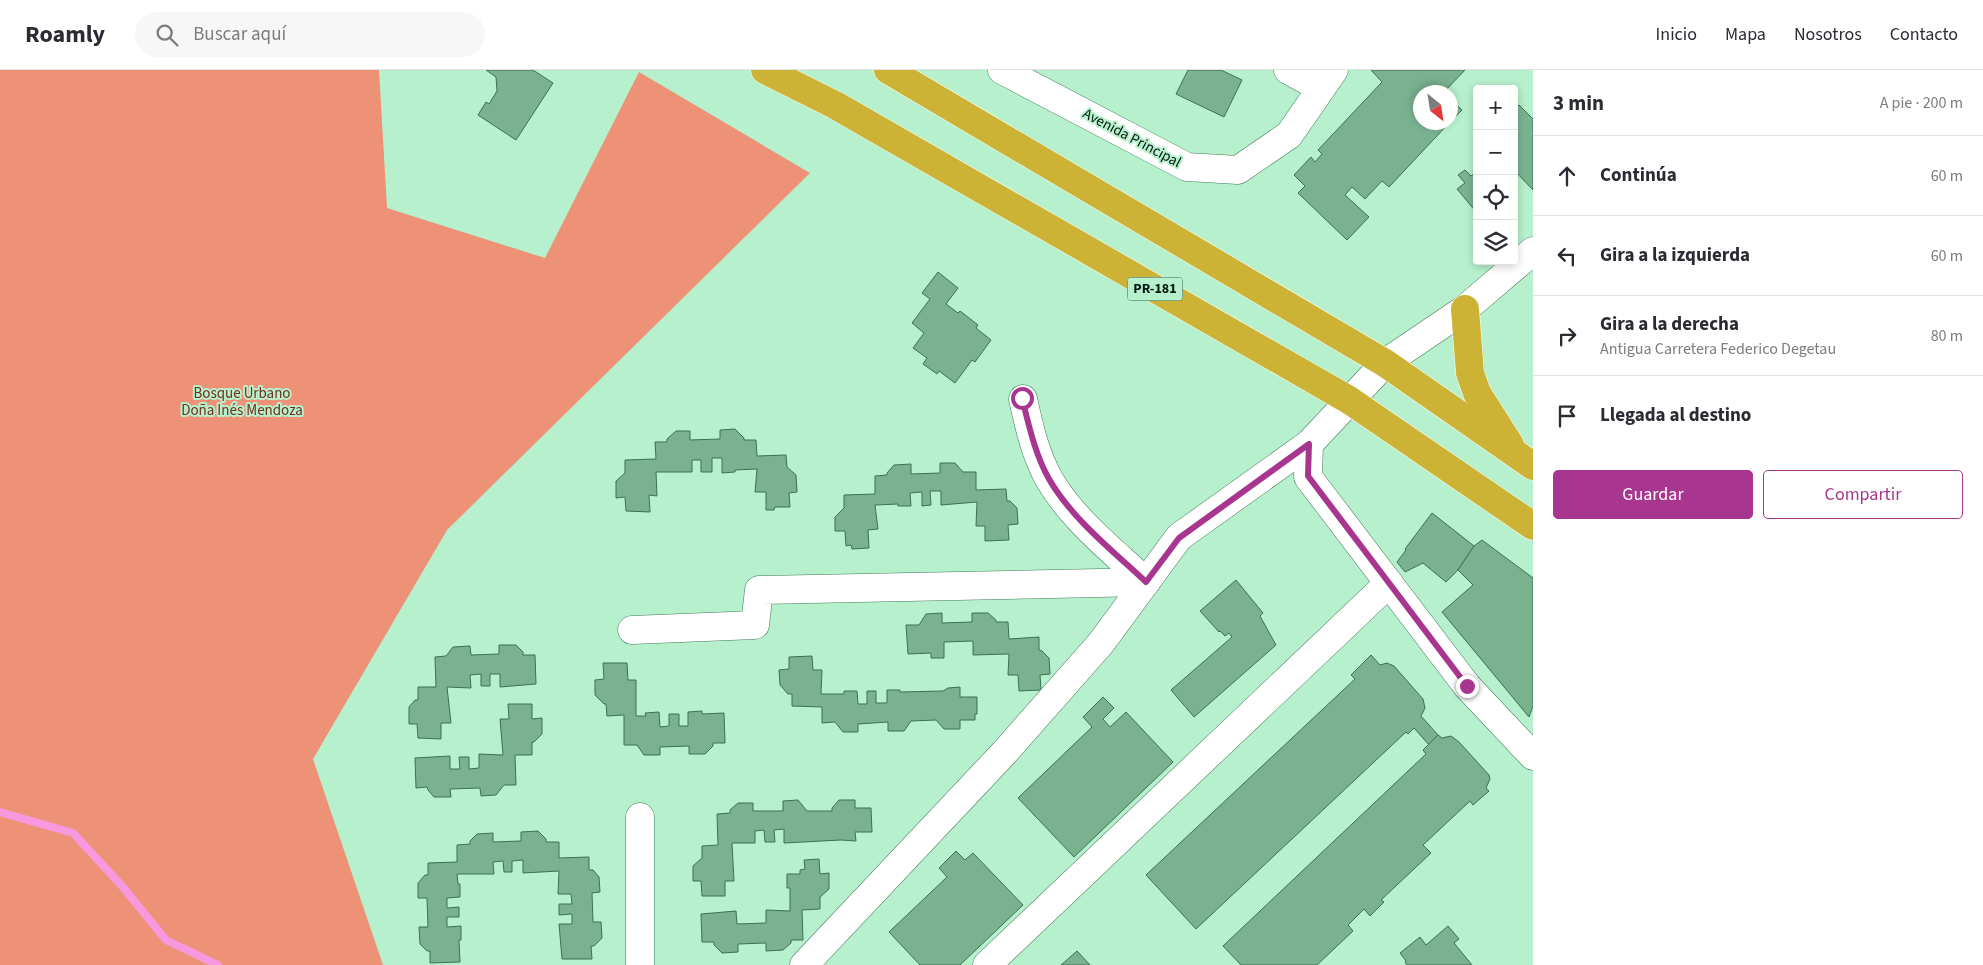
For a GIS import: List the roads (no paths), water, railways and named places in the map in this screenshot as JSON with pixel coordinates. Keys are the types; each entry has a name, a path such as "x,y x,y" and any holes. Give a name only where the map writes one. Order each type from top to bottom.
{"highway":[{"name":"PR-181","path":"765,70 835,106 1350,400 1533,526"},
{"path":"888,70 1385,363 1525,460"},
{"path":"1465,309 1470,374 1477,393 1525,460"}],"street":[{"name":"Avenida Principal","path":"1002,70 1187,167 1238,170 1290,135 1327,79"},
{"path":"1288,70 1327,79"},
{"path":"804,965 1004,753 1101,643 1179,538 1309,444 1385,363 1465,309 1533,251"},
{"path":"1022,398 1033,443 1049,479 1083,524 1146,582"},
{"path":"1309,444 1308,476 1467,686 1533,756"},
{"path":"632,630 755,625 758,590 1146,582"},
{"path":"987,965 1389,584"},
{"path":"640,817 640,965"}],"waterway":[{"path":"0,812 73,833 122,886 166,940 218,965"}],"park label":[{"name":"Bosque Urbano Doña Inés Mendoza","path":"242,402"}]}
